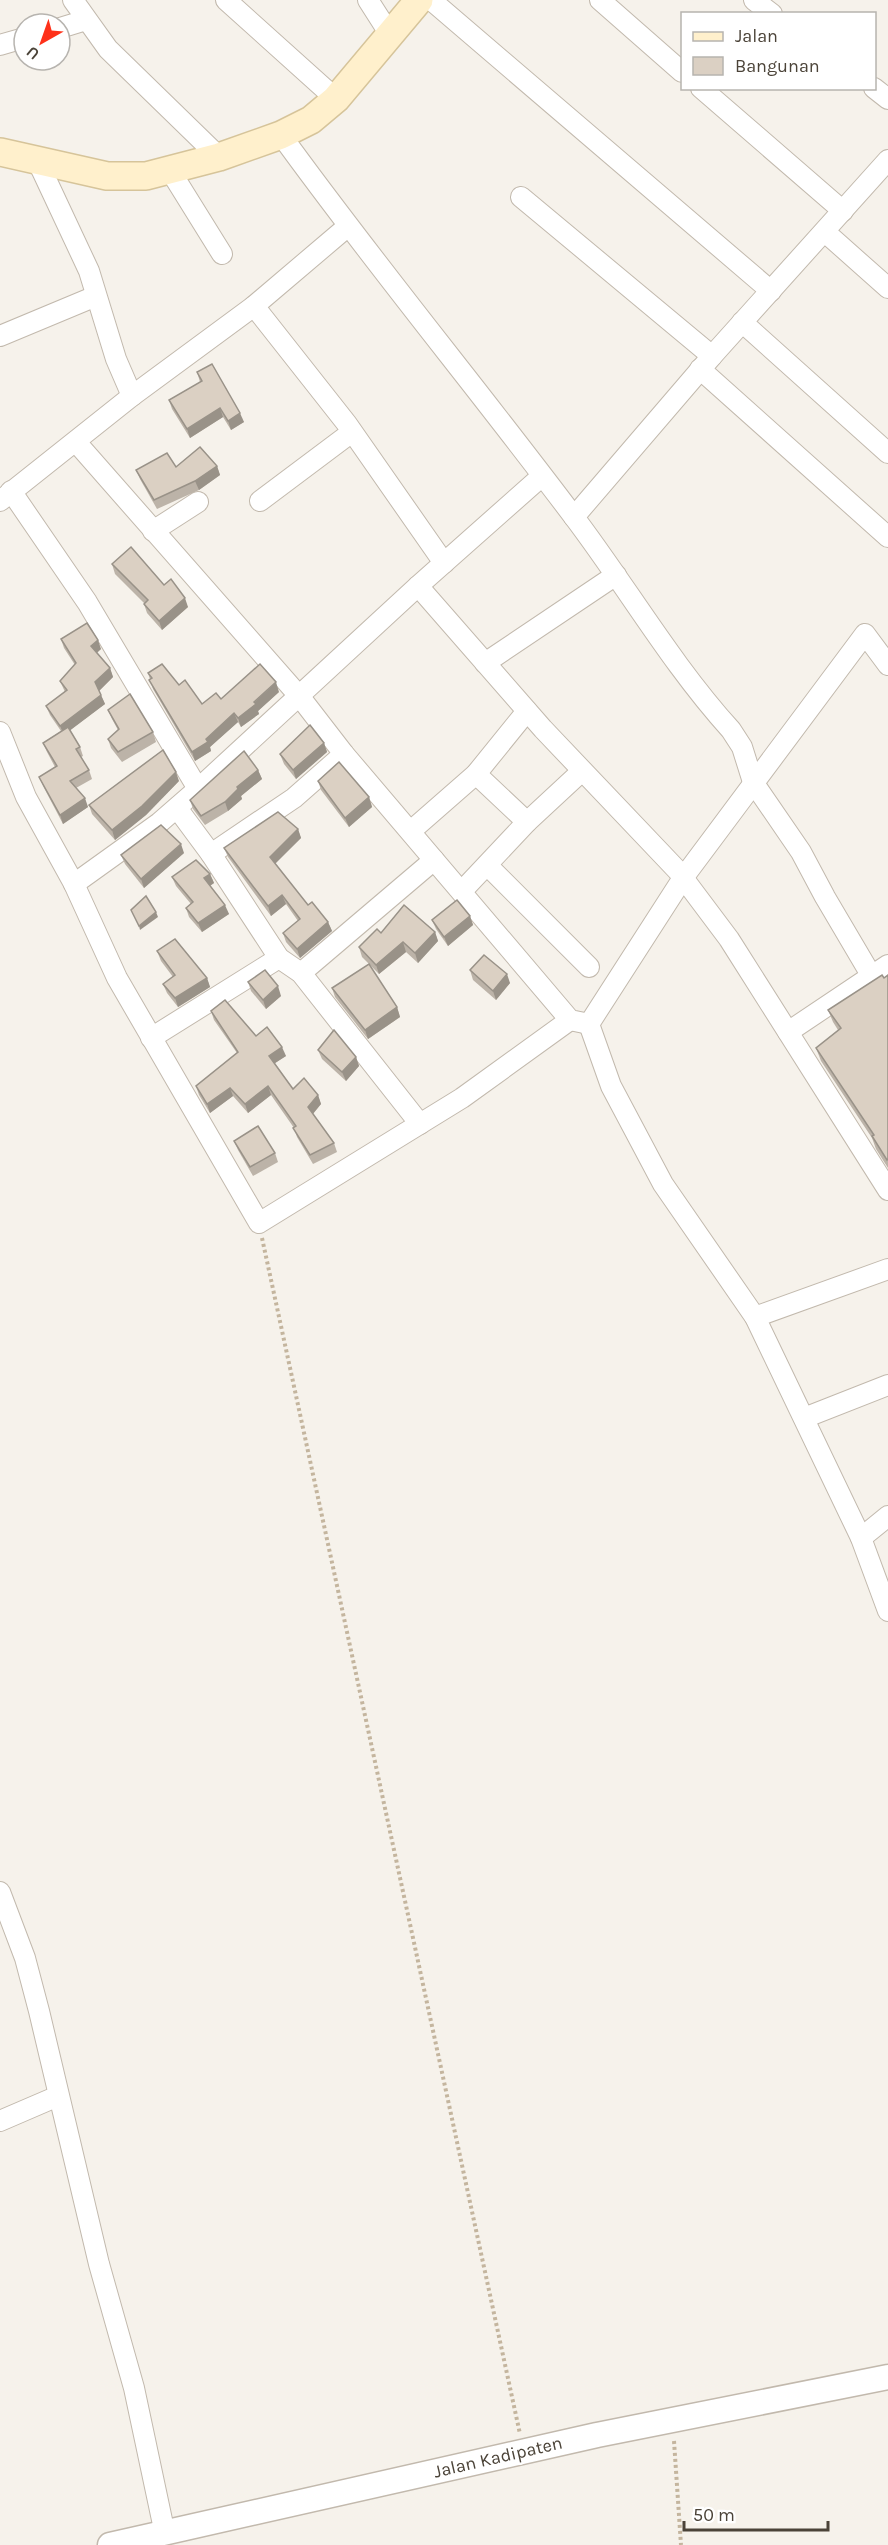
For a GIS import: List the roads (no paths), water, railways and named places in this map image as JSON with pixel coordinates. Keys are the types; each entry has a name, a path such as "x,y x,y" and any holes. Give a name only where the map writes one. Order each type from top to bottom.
{"main road":[{"path":"0,152 107,176 146,176 171,172 282,135 311,120 336,99 419,0"}],"street":[{"path":"73,0 108,49 136,80 219,157"},
{"path":"226,0 336,99"},
{"path":"368,0 391,36"},
{"path":"431,0 771,291"},
{"path":"600,0 681,71"},
{"path":"754,0 769,12"},
{"path":"72,24 86,20"},
{"path":"703,90 843,211"},
{"path":"876,90 888,99"},
{"path":"282,135 347,227 426,323 574,518 742,747 753,782 801,852 825,897 879,970 788,1032"},
{"path":"37,160 89,271 116,359 132,396"},
{"path":"574,518 706,362 888,160"},
{"path":"171,172 222,254"},
{"path":"521,197 706,362 888,537"},
{"path":"198,789 87,602 5,496 132,396 254,306 347,227"},
{"path":"825,232 888,288"},
{"path":"0,336 96,296"},
{"path":"254,306 352,432 444,562"},
{"path":"742,322 888,453"},
{"path":"261,501 352,432"},
{"path":"76,442 300,697 344,754 412,830 434,860 580,1022 663,1184 755,1317 861,1538 888,1611"},
{"path":"74,884 177,808 444,562 542,476"},
{"path":"153,531 198,502"},
{"path":"485,663 616,575"},
{"path":"418,586 527,711 683,878 729,939 888,1190"},
{"path":"0,732 26,797 74,884 117,978 259,1223 580,1022 753,782 865,634 888,665"},
{"path":"412,830 476,774 527,711"},
{"path":"211,854 294,798 344,754"},
{"path":"462,891 527,822 582,771"},
{"path":"476,774 527,822"},
{"path":"177,808 211,854 279,958 301,973 420,1124"},
{"path":"301,973 434,860"},
{"path":"488,866 589,967"},
{"path":"151,1038 279,958"},
{"path":"755,1317 888,1269"},
{"path":"804,1418 888,1385"},
{"path":"861,1538 888,1516"},
{"path":"0,1892 25,1958 114,2322 134,2388 165,2534"},
{"path":"0,2121 58,2096"},
{"name":"Jalan Kadipaten","path":"110,2545 673,2418 888,2377"}]}
